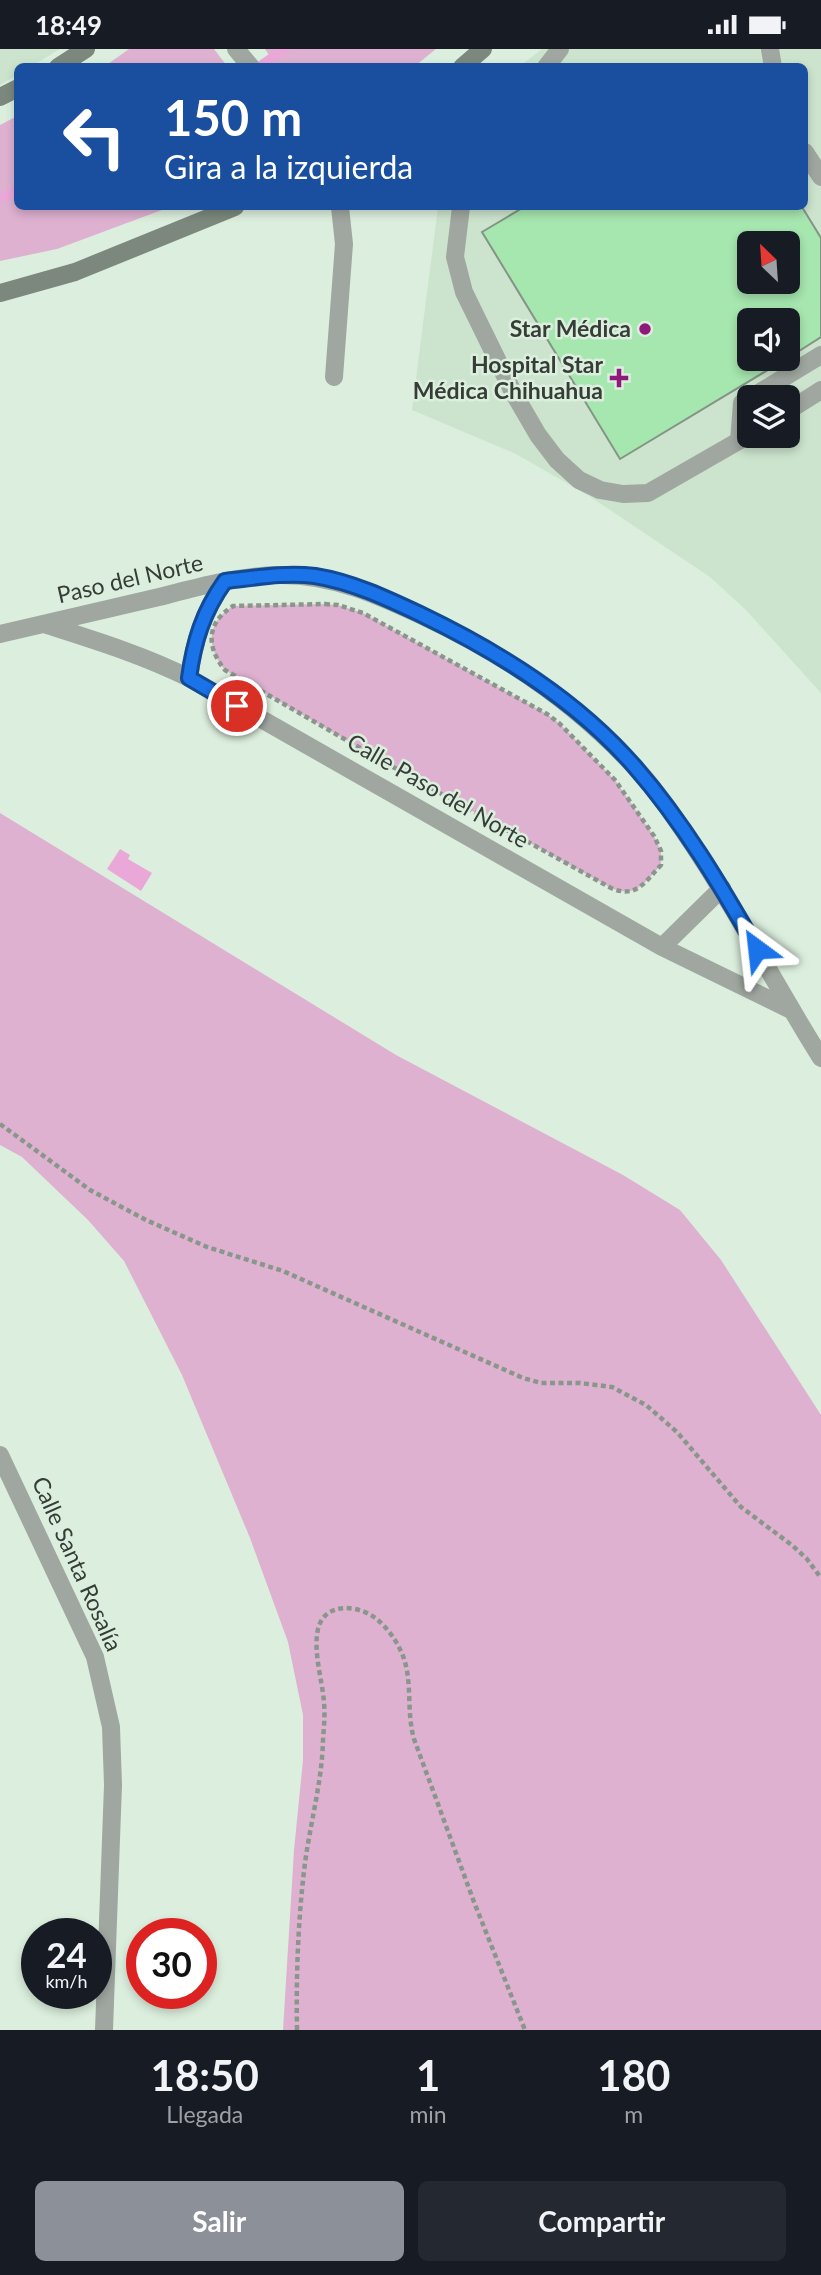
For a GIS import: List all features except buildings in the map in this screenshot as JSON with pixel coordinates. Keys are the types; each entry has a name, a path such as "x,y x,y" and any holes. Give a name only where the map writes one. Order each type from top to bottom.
{"main road":[{"path":"64,63 86,49"},
{"path":"466,63 483,49"},
{"path":"0,293 75,272 228,210"}],"street":[{"path":"236,49 248,63"},
{"path":"549,63 560,49"},
{"path":"808,157 821,177"},
{"path":"334,377 344,244 340,210"},
{"path":"460,210 455,257 464,292 513,392 538,435 556,460 579,480 600,490 623,494 648,493 737,442"},
{"path":"771,385 821,355"},
{"path":"800,403 821,390"},
{"name":"Paso del Norte","path":"44,624 225,581 276,575 313,576 343,582 456,632 540,681 600,732 635,767 677,820 722,888 791,1010"},
{"path":"189,678 198,631 208,606 225,581"},
{"path":"0,634 44,624"},
{"name":"Calle Paso del Norte","path":"44,624 157,662 189,678 662,947 791,1010"},
{"path":"662,947 722,888"},
{"path":"791,1010 821,1058"},
{"name":"Calle Santa Rosalía","path":"0,1455 95,1657 111,1727 113,1785 104,2030"}],"path":[{"path":"338,604 363,613 547,714 615,781 662,851 661,865 633,892 623,893 384,762 225,670 212,651 210,639 226,610 245,605 338,604"},
{"path":"0,1124 90,1190 178,1235 283,1271 523,1378 541,1384 596,1384 626,1394 646,1405 677,1431 741,1507 793,1546 807,1559 821,1579"},
{"path":"297,2030 304,1873 323,1743 324,1705 318,1657 318,1627 330,1611 353,1608 379,1620 402,1653 410,1687 408,1715 414,1739 478,1913 525,2030"}],"shaded area":[{"path":"0,49 60,49 37,63 14,63 14,77 0,85"},
{"path":"129,49 214,49 225,63 109,63"},
{"path":"265,49 436,49 419,63 274,63"},
{"name":"Hospital Star Médica Chihuahua","path":"542,49 821,49 821,693 746,610 710,577 589,496 516,454 412,410 438,210 808,210 808,63 524,63"},
{"path":"14,118 14,210 162,210 57,249 0,261 0,125"},
{"path":"325,604 363,613 559,723 615,780 654,836 661,851 661,865 645,883 634,890 620,891 611,888 225,670 214,653 214,628 224,613 233,606"},
{"path":"0,813 396,1055 623,1175 680,1210 721,1260 821,1415 821,2030 283,2030 294,1850 303,1760 303,1715 288,1642 250,1538 182,1375 124,1261 88,1220 22,1157 0,1145"},
{"path":"120,849 130,855 128,859 152,873 141,891 107,869"}],"waterway":[{"path":"265,63 285,49"},
{"path":"0,198 14,193"}],"place":[{"name":"Star Médica","path":"645,329"},
{"name":"Hospital Star Médica Chihuahua","path":"619,378"}],"route":[{"path":"237,706 189,678 198,631 213,597 225,581 276,575 313,576 343,582 391,601 456,632 540,681 600,732 635,767 677,820 722,888 757,949"}]}
